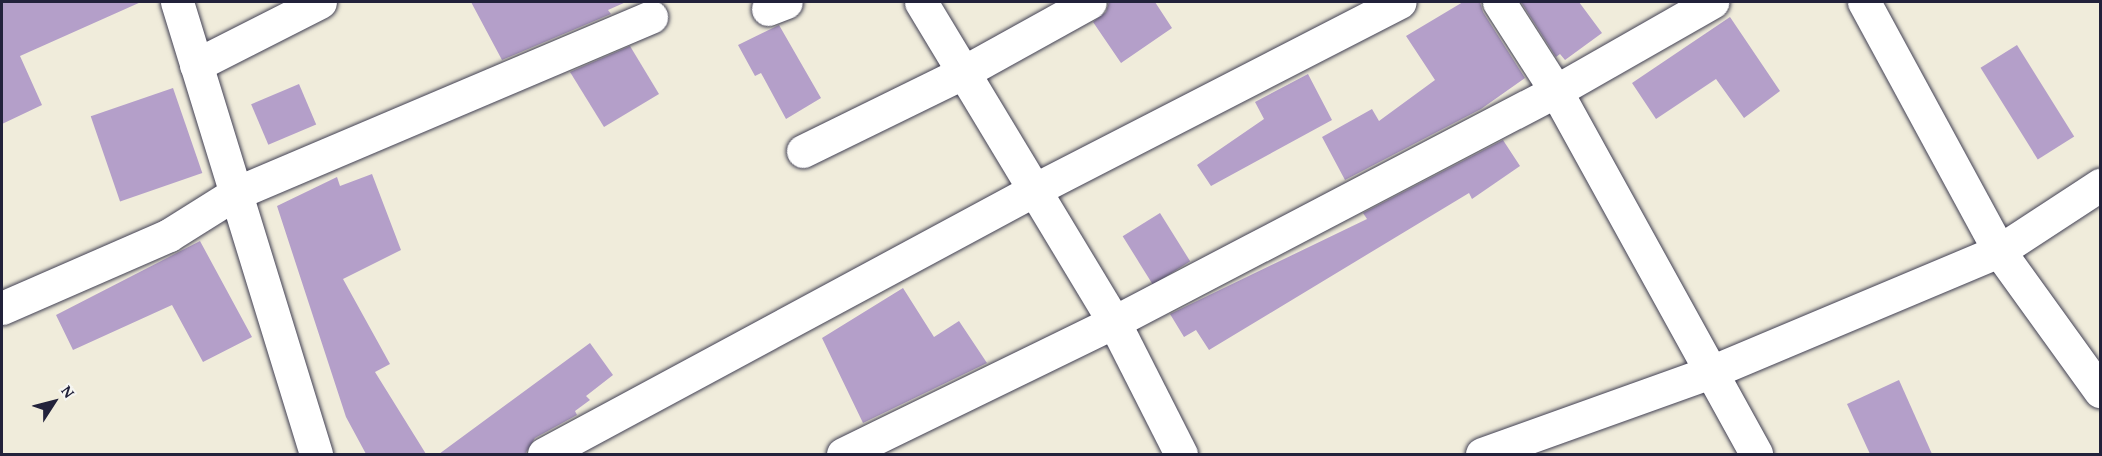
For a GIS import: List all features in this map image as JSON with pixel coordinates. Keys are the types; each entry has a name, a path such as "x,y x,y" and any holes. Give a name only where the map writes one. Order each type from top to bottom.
{"street":[{"path":"177,2 316,454"},
{"path":"196,65 320,2"},
{"path":"921,2 1114,322 1181,454"},
{"path":"803,151 962,73 1090,2"},
{"path":"544,454 1034,190 1400,2"},
{"path":"1499,2 1556,91 1756,454"},
{"path":"843,454 1114,322 1556,91 1712,2"},
{"path":"1864,2 1999,251 2100,390"},
{"path":"2,308 169,235 236,193 651,17"},
{"path":"1482,454 1711,372 1999,251 2100,184"}],"building":[{"path":"2,2 141,2 20,56 42,105 2,124"},
{"path":"471,2 626,2 608,10 611,14 502,60"},
{"path":"1109,2 1155,2 1172,28 1121,63 1093,22 1106,12"},
{"path":"1463,2 1480,2 1483,12 1525,78 1481,109 1345,180 1322,137 1372,109 1379,121 1435,80 1406,36"},
{"path":"1521,2 1579,2 1602,33 1565,60 1560,54 1556,57"},
{"path":"1730,17 1780,91 1744,118 1716,79 1656,119 1632,83"},
{"path":"779,25 821,98 786,119 761,73 755,76 738,45"},
{"path":"2017,45 2074,137 2038,159 1981,68"},
{"path":"630,46 659,94 604,127 570,72"},
{"path":"1308,74 1332,120 1211,186 1197,165 1264,119 1255,102"},
{"path":"299,84 316,125 268,145 251,104"},
{"path":"173,88 202,173 120,201 91,116"},
{"path":"1503,140 1520,166 1472,199 1469,193 1209,350 1196,330 1184,337 1170,314 1367,219 1363,213"},
{"path":"372,174 401,250 343,279 390,364 375,372 426,454 366,454 346,417 277,206 337,177 340,186"},
{"path":"1160,213 1190,261 1153,285 1123,236"},
{"path":"200,241 252,337 203,362 172,305 73,350 56,315"},
{"path":"903,288 934,337 959,321 987,363 863,423 822,338"},
{"path":"590,343 613,375 586,396 590,400 575,411 577,415 535,438 525,454 439,454"},
{"path":"1899,380 1932,454 1870,454 1847,404"}]}
